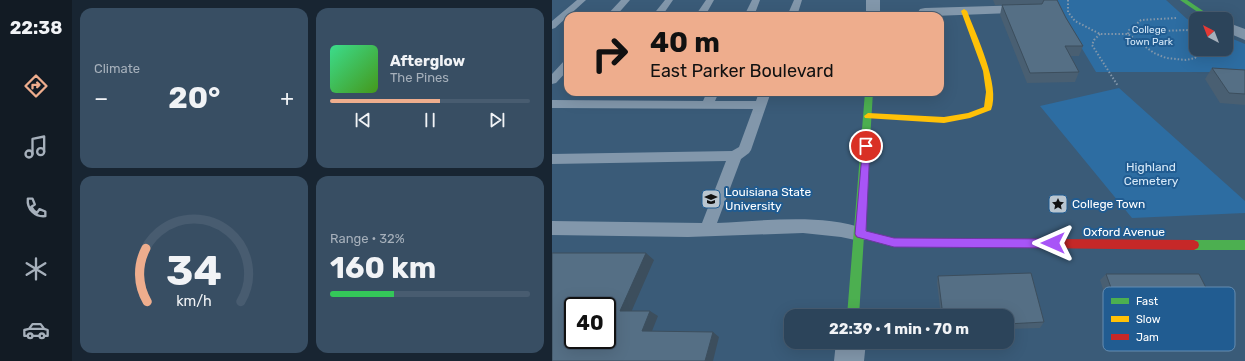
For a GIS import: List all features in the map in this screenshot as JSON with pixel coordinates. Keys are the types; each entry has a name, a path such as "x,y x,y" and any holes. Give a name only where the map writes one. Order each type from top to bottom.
{"street":[{"path":"873,0 873,12"},
{"path":"1183,0 1200,12"},
{"path":"925,12 1034,9"},
{"path":"868,116 944,120 970,115 988,108 990,92 986,71 964,11"},
{"path":"1233,29 1245,35"},
{"path":"854,309 869,96"},
{"name":"Oxford Avenue","path":"860,234 894,242 1245,245"},
{"path":"849,361 850,349"}],"lane":[{"path":"568,12 582,0"},
{"path":"615,12 626,0"},
{"path":"660,12 669,0"},
{"path":"702,12 710,0"},
{"path":"751,12 756,0"},
{"path":"794,12 798,0"},
{"path":"552,26 564,16"},
{"path":"552,81 564,68"},
{"path":"589,104 596,96"},
{"path":"647,104 652,96"},
{"path":"707,105 711,96"},
{"path":"552,158 735,156 744,150 763,96"},
{"path":"552,104 760,105"},
{"path":"707,230 735,156"},
{"path":"552,228 707,230 789,226 839,229 860,234"}],"path":[{"path":"1068,0 1068,12 1075,21 1100,34 1128,34 1154,53 1166,58 1186,60 1195,58 1196,56"},
{"path":"1128,34 1129,30 1142,20 1189,15"},
{"path":"1132,28 1163,31 1189,31"},
{"path":"1100,34 1094,40 1092,45 1118,86"}],"green space":[{"name":"College Town Park","path":"1053,0 1166,0 1189,20 1189,56 1233,56 1233,39 1245,44 1245,72 1096,72"},
{"name":"Highland Cemetery","path":"1119,88 1245,201 1245,213 1132,218 1040,106"}],"building":[{"path":"1044,0 1057,0 1083,46 1065,46 1079,72 1030,73 1002,5 1042,4"},
{"path":"1212,68 1245,70 1245,94 1229,93"},
{"path":"552,253 646,253 620,311 650,311 642,331 713,332 705,361 552,361"},
{"path":"1031,273 1044,322 1014,324 1014,309 942,309 938,276"},
{"path":"1106,274 1199,274 1206,287 1111,287"}],"traffic: fast":[{"path":"1183,0 1201,12"},
{"path":"854,309 869,96"},
{"path":"1194,245 1245,245"}],"traffic: slow":[{"path":"868,116 944,120 970,115 988,108 990,92 986,71 964,11"}],"traffic: jam":[{"path":"860,234 894,242 1194,245"}],"place":[{"name":"Louisiana State University","path":"711,199"},
{"name":"College Town","path":"1058,204"}],"route":[{"path":"866,146 860,234 894,242 1053,243"}]}
